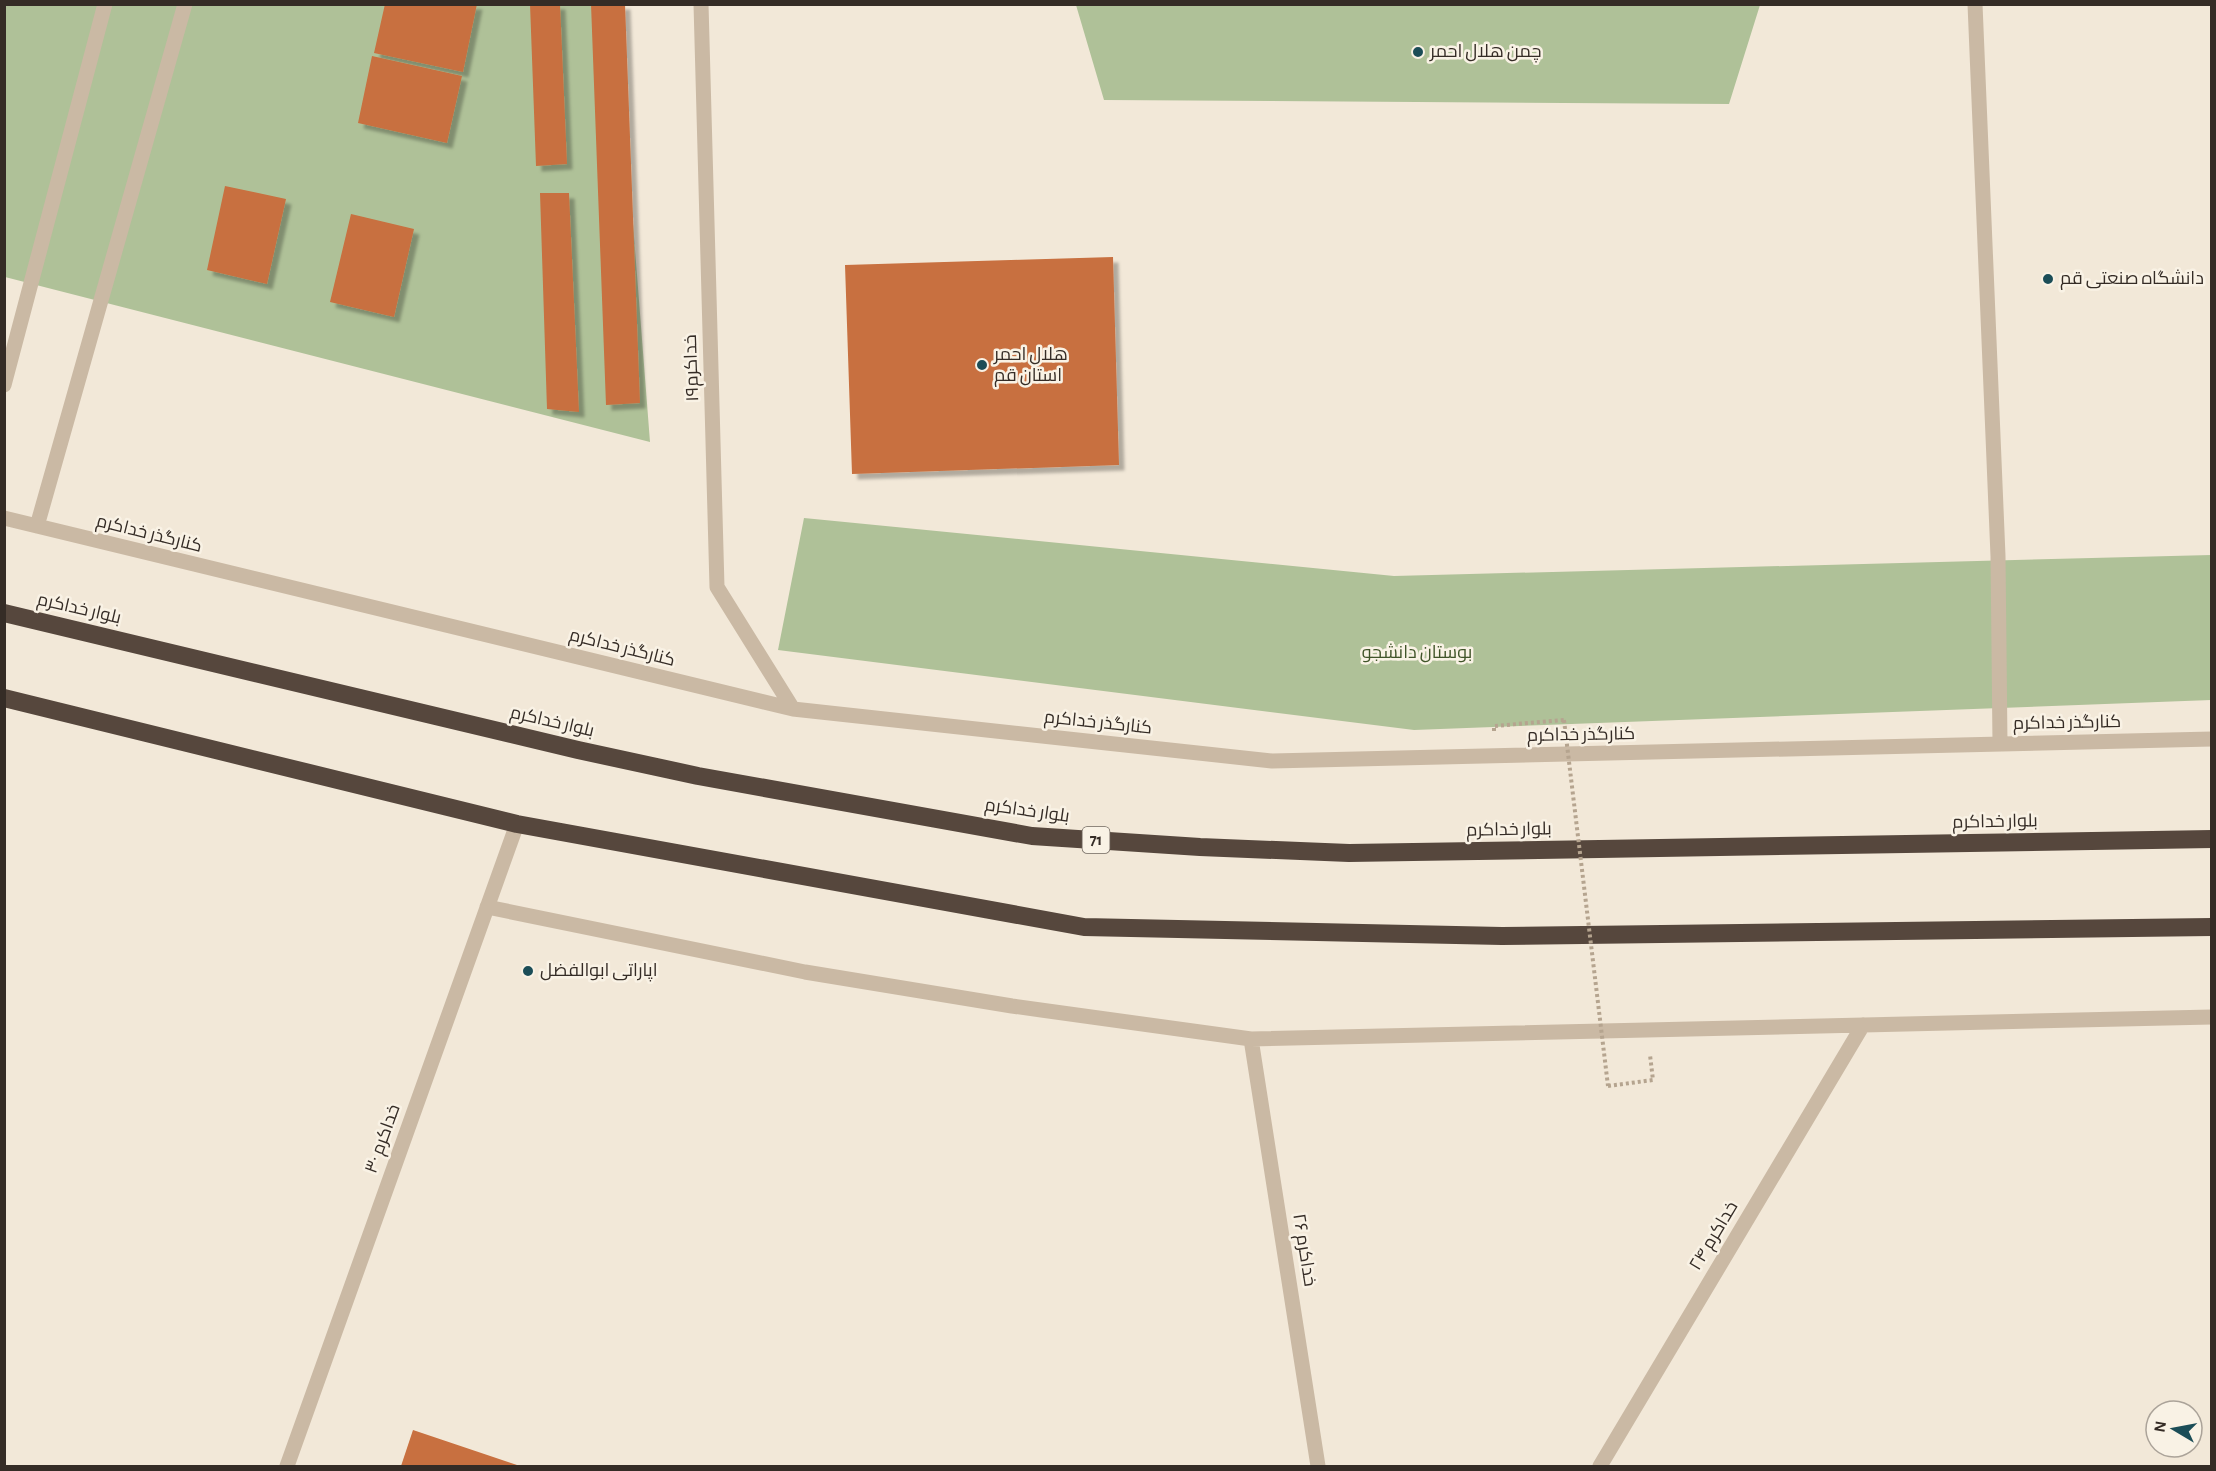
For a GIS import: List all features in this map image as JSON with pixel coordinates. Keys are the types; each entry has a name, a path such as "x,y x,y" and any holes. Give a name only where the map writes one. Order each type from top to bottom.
{"highway":[{"name":"بلوار خداکرم","path":"4,613 676,772 1032,836 1200,847 1349,853 2211,839"},
{"path":"4,698 517,824 1084,927 1502,936 2211,927"}],"street":[{"path":"4,385 105,4"},
{"path":"37,526 185,4"},
{"name":"۱۹خداکرم","path":"701,4 717,587 793,709"},
{"path":"1975,4 1998,556 2000,744"},
{"name":"کنارگذر خداکرم","path":"4,519 793,709 1272,761 2211,739"},
{"name":"خداکرم ۳۰","path":"287,1467 517,824"},
{"path":"487,907 805,972 1012,1006 1251,1039 2211,1017"},
{"name":"۲۴ خداکرم","path":"1600,1467 1863,1025"},
{"name":"۲۶ خداکرم","path":"1251,1039 1318,1467"}],"path":[{"path":"1494,726 1564,720 1608,1086 1653,1080"}],"green space":[{"name":"چمن هلال احمر","path":"1076,4 1760,5 1729,104 1104,100"},
{"path":"4,5 616,5 650,442 5,277"},
{"name":"بوستان دانشجو","path":"804,518 1394,576 2211,555 2211,700 1414,730 778,650"}],"building":[{"path":"385,4 477,4 463,72 374,53"},
{"path":"530,4 560,4 567,164 536,166"},
{"path":"591,4 625,4 640,403 606,405"},
{"path":"372,56 462,76 447,143 358,123"},
{"path":"225,186 286,199 267,284 207,270"},
{"path":"540,193 569,193 579,412 547,409"},
{"path":"351,214 414,229 394,317 330,302"},
{"name":"هلال احمر استان قم","path":"1113,257 1119,465 852,474 845,265"},
{"path":"413,1430 520,1466 401,1466"}],"place":[{"name":"چمن هلال احمر","path":"1418,52"},
{"name":"دانشگاه صنعتی قم","path":"2048,279"},
{"name":"هلال احمر استان قم","path":"982,365"},
{"name":"اپاراتی ابوالفضل","path":"528,971"}]}
